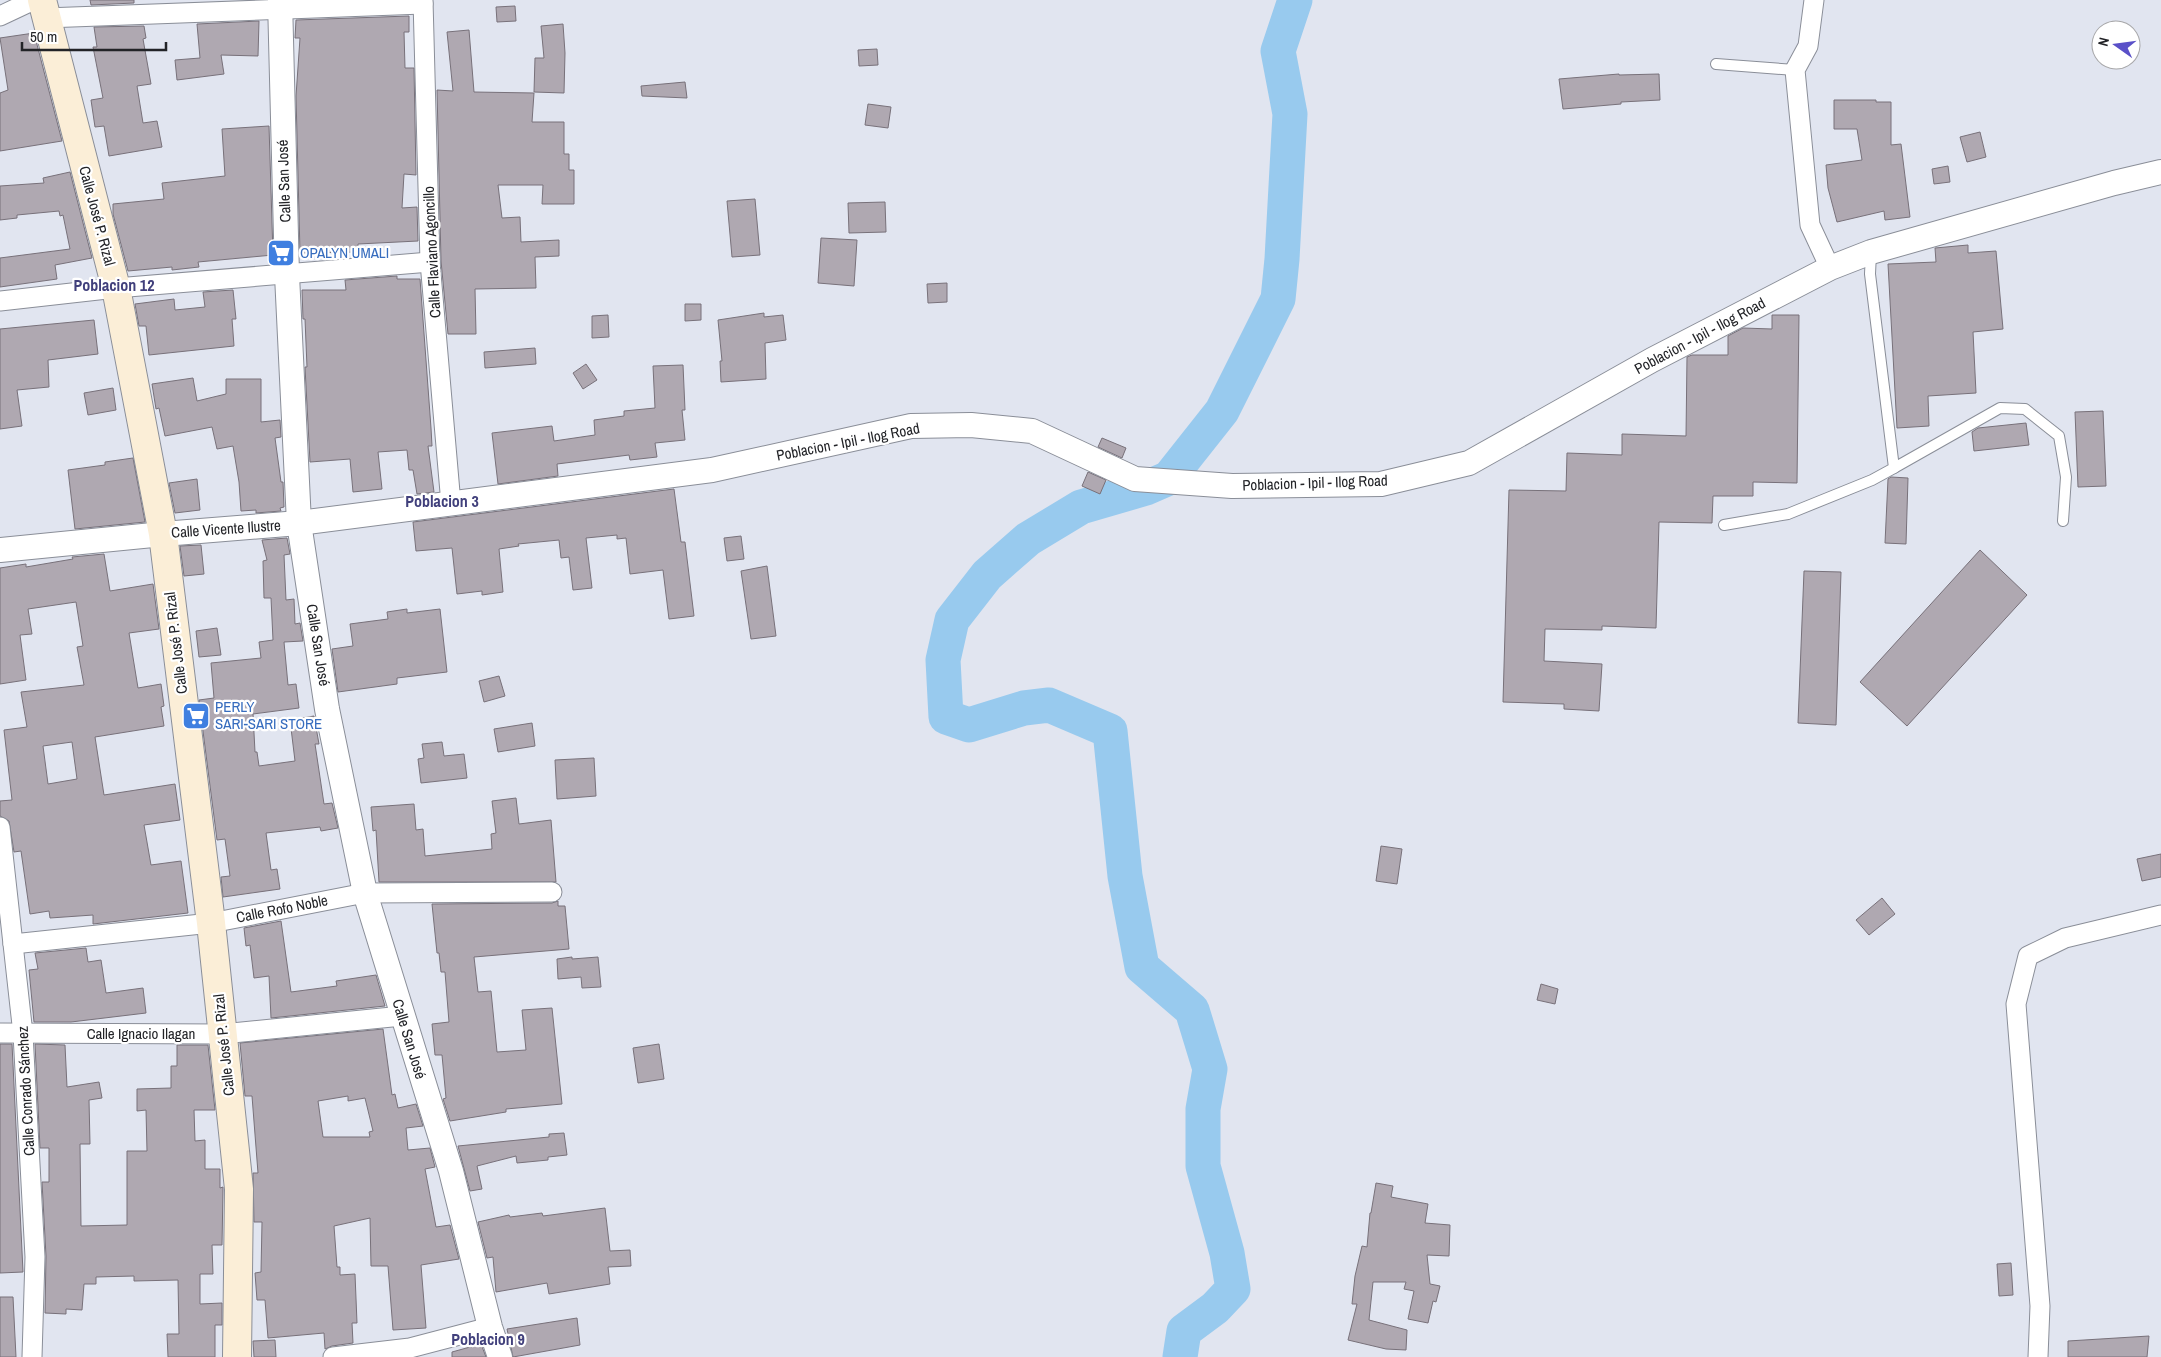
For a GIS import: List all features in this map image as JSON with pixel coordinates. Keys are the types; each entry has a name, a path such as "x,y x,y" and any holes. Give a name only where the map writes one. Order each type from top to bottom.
{"main road":[{"name":"Calle José P. Rizal","path":"40,6 116,288 163,534 211,923 240,1189 237,1357"}],"street":[{"path":"1814,0 1808,46 1795,70 1810,225 1830,268"},
{"path":"0,16 40,6 280,5 423,2"},
{"name":"Calle Flaviano Agoncillo","path":"423,2 430,262 451,504"},
{"name":"Calle San José","path":"280,5 287,275 299,523 327,710 365,893 451,1171 490,1327 500,1357"},
{"name":"Poblacion - Ipil - Ilog Road","path":"451,504 712,470 912,426 971,425 1032,431 1135,479 1232,486 1381,484 1469,463 1652,360 1830,268 1872,252 2114,183 2161,172"},
{"path":"0,301 116,288 430,262"},
{"name":"Calle Vicente Ilustre","path":"0,550 299,523 451,504"},
{"name":"Calle Conrado Sánchez","path":"0,826 23,1034 35,1257 32,1357"},
{"name":"Calle Rofo Noble","path":"13,944 211,923 365,893 552,892"},
{"path":"2038,1357 2040,1306 2016,1004 2028,956 2065,938 2161,915"},
{"name":"Calle Ignacio Ilagan","path":"0,1033 222,1034 402,1016"},
{"path":"333,1357 410,1348 490,1327"}],"lane":[{"path":"1716,64 1795,70"},
{"path":"1872,252 1870,274 1894,468"},
{"path":"1724,525 1788,514 1872,480 2000,408 2025,409 2059,436 2066,477 2063,521"}],"building":[{"path":"90,0 134,0 134,3 91,5"},
{"path":"515,6 516,21 497,22 496,7"},
{"path":"409,16 409,32 404,32 405,68 414,68 416,175 404,174 402,208 417,207 418,241 358,244 358,252 300,253 296,96 300,38 295,38 296,20"},
{"path":"259,21 258,56 221,55 224,74 177,80 175,60 200,58 197,24"},
{"path":"563,24 565,53 564,93 534,92 535,58 544,58 541,26"},
{"path":"144,26 146,38 143,39 151,84 137,86 143,123 157,121 162,147 109,156 104,126 95,127 91,100 103,98 93,47 97,47 94,27"},
{"path":"469,30 474,92 534,93 532,122 564,122 564,154 569,154 569,170 574,170 574,204 542,204 543,185 498,185 502,218 520,217 521,242 559,240 559,256 535,257 536,288 475,289 476,334 448,334 441,261 437,90 453,91 447,32"},
{"path":"34,33 62,141 0,151 0,93 8,90 0,38"},
{"path":"877,49 878,65 859,66 858,50"},
{"path":"1619,74 1659,74 1660,100 1621,102 1621,104 1563,109 1559,79"},
{"path":"685,82 687,98 642,96 641,86"},
{"path":"1834,100 1891,102 1891,145 1901,144 1910,217 1885,220 1884,211 1837,222 1828,188 1826,165 1862,160 1857,129 1834,129"},
{"path":"868,104 891,107 888,128 865,125"},
{"path":"269,126 273,255 198,262 199,267 172,270 172,267 128,271 113,214 113,204 164,199 162,183 225,176 222,129"},
{"path":"1980,132 1986,157 1967,162 1960,137"},
{"path":"1948,166 1950,182 1934,184 1932,169"},
{"path":"70,172 92,258 55,265 57,279 0,287 0,258 70,249 63,215 60,216 59,211 17,215 17,218 0,220 0,186 44,183 43,178"},
{"path":"755,199 760,255 732,257 727,201"},
{"path":"885,202 886,232 849,233 848,203"},
{"path":"821,238 857,240 854,286 818,283"},
{"path":"1968,245 1968,253 1996,251 2003,329 1973,332 1976,393 1928,396 1929,426 1897,428 1888,264 1936,262 1935,248"},
{"path":"397,276 397,279 420,279 432,446 428,446 434,492 417,494 413,470 409,470 407,450 378,452 382,489 353,492 350,459 310,462 305,367 307,367 305,319 303,319 302,290 346,290 345,280"},
{"path":"947,283 947,302 928,303 927,284"},
{"path":"233,290 236,319 232,319 234,346 149,355 146,326 139,326 135,304 174,299 175,310 205,307 203,292"},
{"path":"685,304 701,304 701,320 685,321"},
{"path":"764,313 764,317 783,315 786,340 765,343 766,379 721,382 720,361 722,361 718,320"},
{"path":"608,315 609,337 592,338 592,316"},
{"path":"1772,315 1799,315 1797,483 1753,482 1753,496 1713,496 1712,523 1659,522 1656,628 1602,626 1602,630 1545,629 1544,661 1602,664 1599,711 1564,709 1564,704 1503,702 1509,490 1566,491 1567,453 1622,455 1622,434 1686,436 1687,357 1692,355 1728,355 1728,336 1743,328 1772,329"},
{"path":"94,320 98,354 48,360 49,387 17,390 22,426 0,429 0,329"},
{"path":"535,348 536,364 485,368 484,352"},
{"path":"586,364 597,380 583,389 573,373"},
{"path":"683,365 685,410 682,410 685,440 655,443 657,457 630,460 629,455 557,464 558,476 498,484 492,433 552,426 554,441 595,435 594,420 624,416 624,411 655,408 653,366"},
{"path":"193,378 197,401 226,394 226,379 261,379 261,422 280,420 281,437 275,438 281,482 283,482 284,507 280,508 281,511 256,513 256,510 241,511 239,482 233,446 217,449 212,427 165,436 159,408 156,409 152,384"},
{"path":"113,388 116,410 88,415 84,393"},
{"path":"2103,411 2106,486 2078,487 2075,412"},
{"path":"2026,423 2029,445 1974,451 1972,432 1978,428"},
{"path":"1102,438 1126,448 1122,458 1098,447"},
{"path":"133,458 145,522 75,529 68,470 105,465 105,462"},
{"path":"1088,472 1106,480 1100,494 1082,486"},
{"path":"1891,477 1908,478 1906,544 1885,543 1888,479"},
{"path":"197,479 200,510 175,513 169,483"},
{"path":"674,489 681,542 685,542 694,616 669,619 663,570 630,574 626,538 617,539 617,535 586,538 592,588 573,590 569,557 561,558 559,540 518,544 519,546 499,549 503,592 482,595 482,591 457,594 452,548 416,551 413,522"},
{"path":"741,536 744,559 727,561 724,538"},
{"path":"287,538 290,554 284,555 286,600 294,599 295,624 300,623 303,641 284,642 288,685 296,684 299,708 253,714 255,752 257,752 259,766 295,761 290,720 314,716 319,744 315,744 324,804 332,803 338,828 321,831 320,827 266,833 271,870 277,869 280,889 223,897 221,877 230,876 225,839 217,840 199,700 214,698 211,663 261,658 259,642 273,640 271,598 264,598 263,561 267,560 262,540"},
{"path":"201,545 204,574 184,576 180,546"},
{"path":"1980,550 2027,595 1907,726 1860,682"},
{"path":"104,554 110,591 153,584 159,629 129,633 138,688 161,684 164,706 161,707 164,726 95,737 104,795 175,784 180,820 144,825 151,865 181,861 188,913 93,924 93,915 50,918 49,911 30,914 21,851 14,852 9,821 0,816 0,801 12,800 4,730 27,727 21,692 84,685 77,647 83,646 76,602 28,609 32,634 20,635 26,680 0,684 0,568 26,564 26,567 73,559 72,557","holes":["72,742 77,779 48,784 43,746"]},
{"path":"767,566 776,636 751,639 741,571"},
{"path":"1804,571 1841,572 1836,725 1798,723"},
{"path":"407,609 407,613 440,609 447,672 397,678 397,684 338,692 332,649 353,646 350,624 388,619 387,612"},
{"path":"217,628 221,655 199,657 196,631"},
{"path":"499,676 505,696 484,702 479,681"},
{"path":"532,723 535,746 498,752 494,729"},
{"path":"442,742 444,756 464,754 467,778 421,783 418,759 424,758 422,744"},
{"path":"594,758 596,796 557,799 555,760"},
{"path":"516,798 519,824 551,820 556,882 379,882 376,830 373,831 371,807 414,804 416,830 423,829 425,856 492,849 491,834 496,833 492,801"},
{"path":"1381,846 1402,849 1397,884 1376,881"},
{"path":"2161,854 2161,877 2142,881 2137,859"},
{"path":"1882,898 1895,914 1869,935 1856,920"},
{"path":"558,901 558,906 565,906 569,949 474,957 478,992 491,991 497,1052 526,1050 522,1010 552,1008 562,1104 506,1109 506,1112 450,1121 443,1099 446,1098 442,1055 435,1055 432,1024 449,1022 445,972 441,972 439,953 437,953 432,904 552,903"},
{"path":"281,921 291,992 337,986 336,981 376,975 385,1006 271,1018 269,976 254,978 250,945 246,946 244,928"},
{"path":"86,948 88,962 101,960 106,993 143,988 146,1013 71,1022 34,1022 29,970 38,969 35,953"},
{"path":"572,957 572,959 598,957 601,987 582,988 581,977 558,979 557,959"},
{"path":"1541,984 1558,989 1555,1004 1537,1000"},
{"path":"383,1029 392,1095 395,1094 398,1108 416,1104 423,1126 406,1128 408,1150 430,1148 435,1167 425,1169 436,1227 450,1225 459,1259 421,1265 426,1328 393,1330 388,1266 371,1266 370,1218 334,1226 337,1267 340,1267 340,1275 355,1274 357,1323 352,1323 353,1343 325,1349 324,1333 268,1338 265,1300 257,1300 255,1273 261,1272 262,1222 254,1222 253,1173 258,1173 252,1096 245,1096 240,1043","holes":["348,1096 348,1101 365,1098 373,1131 369,1132 370,1137 323,1137 318,1101"]},
{"path":"0,1044 12,1044 23,1272 0,1273"},
{"path":"35,1044 65,1045 67,1087 99,1082 102,1098 89,1100 90,1144 80,1144 81,1226 127,1225 127,1151 147,1151 146,1110 137,1111 137,1089 171,1088 171,1066 177,1066 177,1045 208,1045 215,1110 194,1110 195,1141 205,1140 205,1169 220,1169 220,1188 223,1187 222,1245 212,1245 213,1274 200,1274 200,1304 222,1303 222,1325 215,1325 215,1357 168,1357 167,1334 179,1334 178,1280 134,1281 134,1276 96,1277 96,1284 84,1284 82,1310 66,1309 66,1314 45,1313 46,1256 42,1182 49,1182 49,1148 40,1148"},
{"path":"659,1044 664,1079 638,1083 633,1048"},
{"path":"564,1133 567,1155 548,1157 548,1160 517,1163 516,1156 477,1166 482,1189 470,1191 458,1146 549,1137 549,1134"},
{"path":"1376,1183 1393,1186 1391,1197 1428,1204 1425,1223 1450,1225 1449,1256 1427,1255 1430,1284 1440,1286 1436,1302 1433,1301 1428,1323 1408,1319 1414,1291 1404,1289 1406,1282 1373,1282 1369,1320 1407,1330 1406,1350 1386,1349 1348,1340 1357,1304 1352,1304 1355,1276 1362,1246 1367,1247 1370,1213"},
{"path":"605,1208 610,1251 630,1250 631,1266 608,1267 610,1284 549,1294 547,1283 496,1292 493,1257 487,1258 478,1222 509,1215 510,1217 542,1213 543,1216"},
{"path":"2011,1263 2013,1295 1999,1296 1997,1264"},
{"path":"0,1297 13,1297 16,1357 0,1357"},
{"path":"577,1318 580,1345 513,1357 507,1329"},
{"path":"2149,1336 2147,1357 2068,1357 2068,1341"},
{"path":"275,1340 276,1357 254,1357 253,1341"},
{"path":"481,1344 486,1357 452,1357 452,1352"}],"waterway":[{"path":"1180,1357 1184,1331 1215,1308 1233,1289 1227,1253 1203,1166 1203,1109 1210,1069 1192,1010 1142,967 1125,876 1110,731 1049,705 1024,708 969,725 946,717 943,660 952,620 987,575 1028,539 1081,507 1146,488 1169,478 1222,411 1278,299 1290,114 1278,51 1295,0"}],"place":[{"name":"OPALYN UMALI","path":"281,253"},
{"name":"PERLY SARI-SARI STORE","path":"196,716"}],"district":[{"name":"Poblacion 12","path":"114,285"},
{"name":"Poblacion 3","path":"442,501"},
{"name":"Poblacion 9","path":"488,1339"}]}
